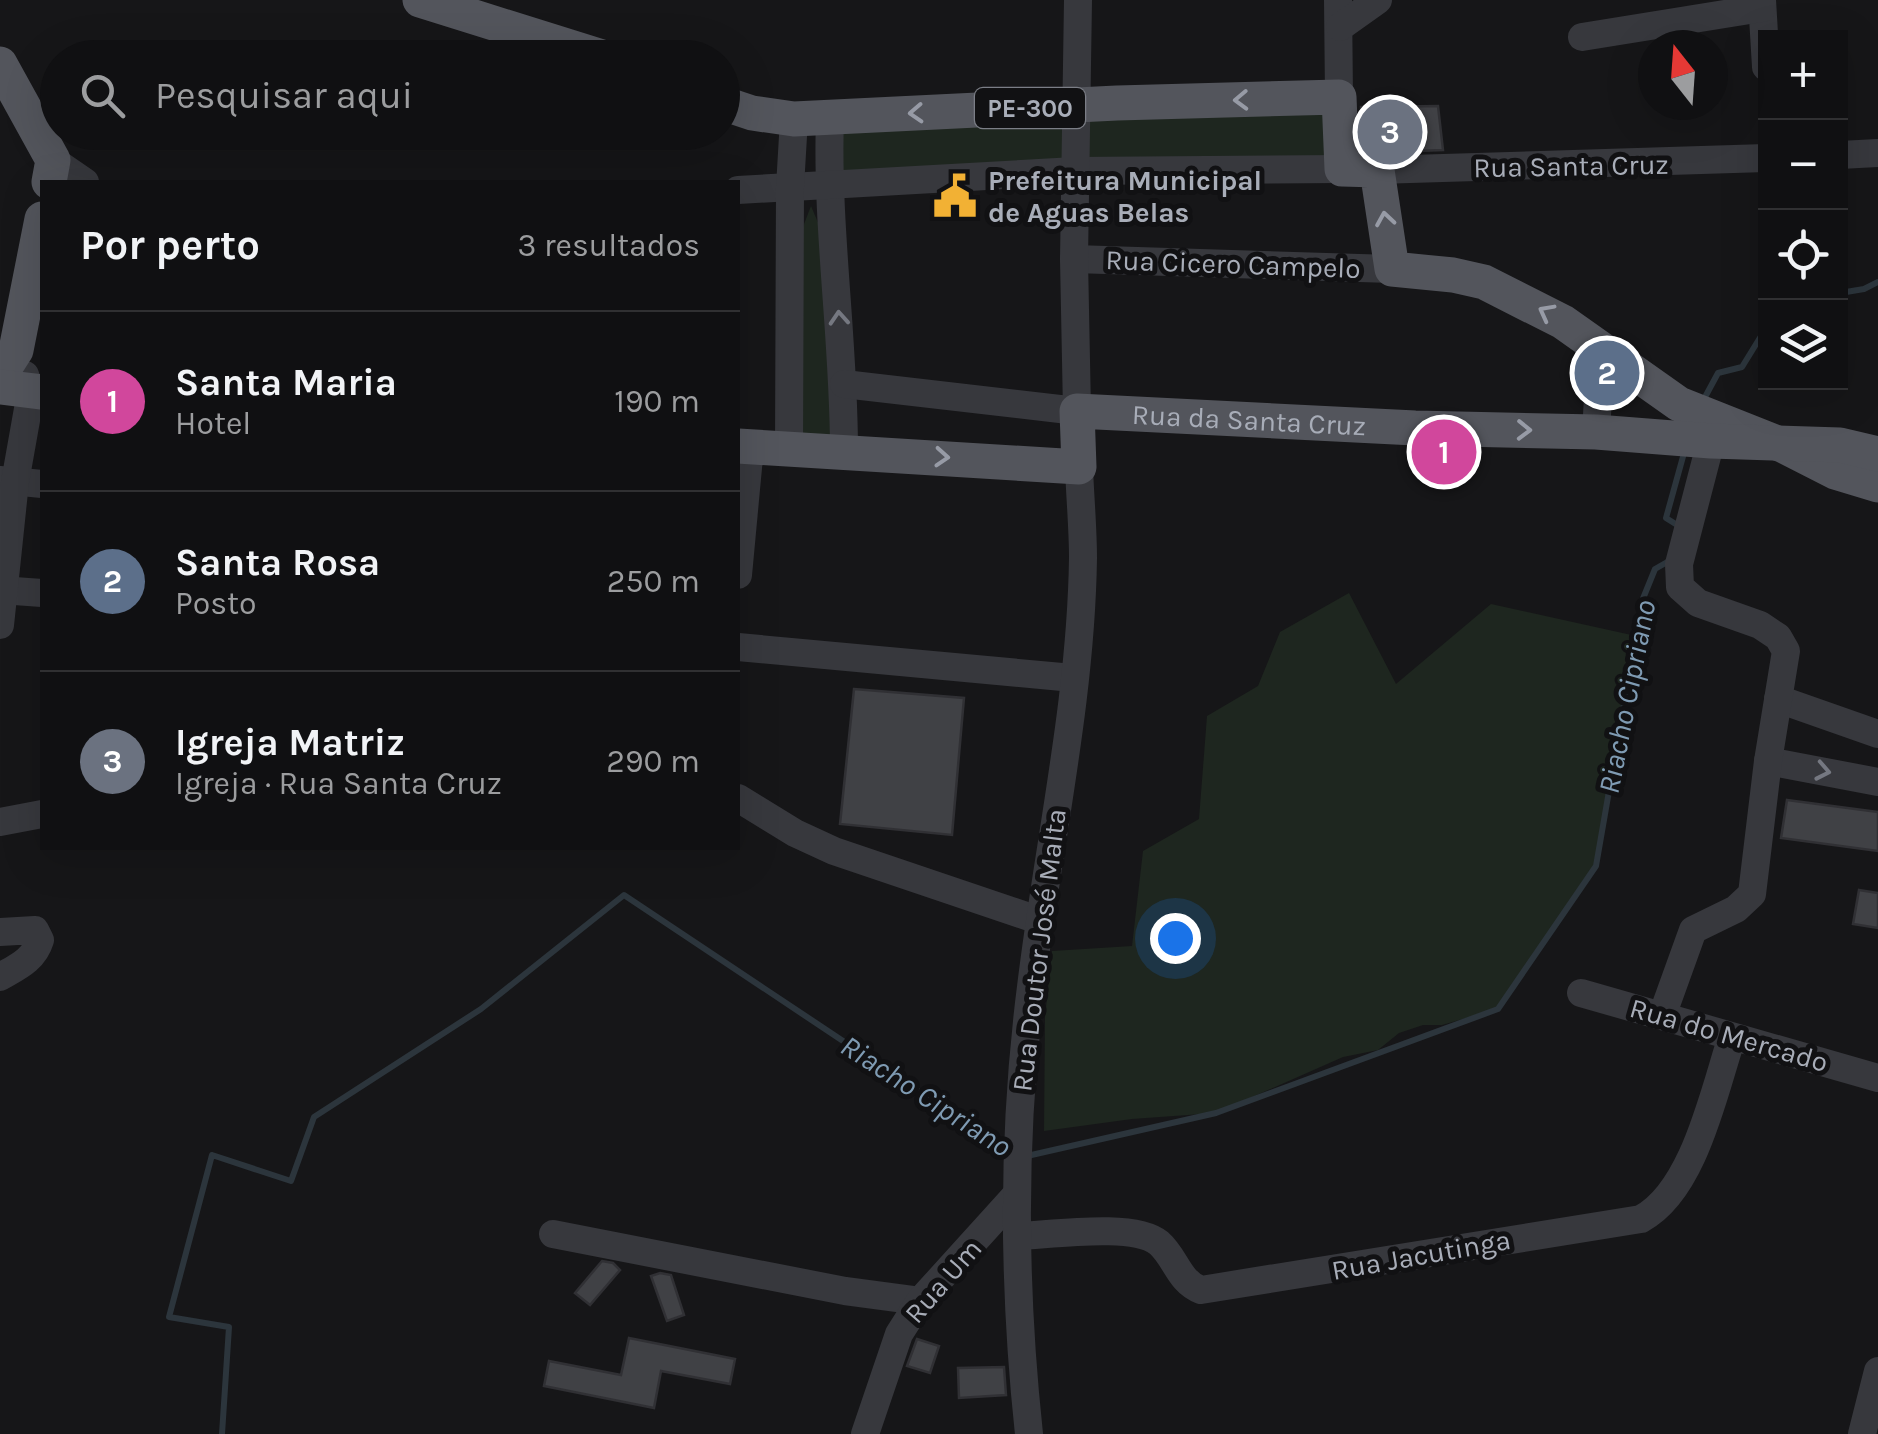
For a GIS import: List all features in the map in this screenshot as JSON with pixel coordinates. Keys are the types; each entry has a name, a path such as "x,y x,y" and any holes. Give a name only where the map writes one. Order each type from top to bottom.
{"main road":[{"path":"420,0 548,40"},
{"path":"0,64 40,148"},
{"path":"1338,97 1392,268 1484,282 1539,308 1601,346 1679,404 1782,445 1835,472 1878,485"},
{"name":"PE-300","path":"740,110 794,118 1338,97"},
{"path":"18,379 40,232"},
{"path":"744,446 1079,467 1077,410"},
{"name":"Rua da Santa Cruz","path":"1077,410 1840,445 1878,454"}],"street":[{"path":"844,384 1077,410 1074,259 1078,0"},
{"path":"1338,97 1339,14 1378,0"},
{"path":"1582,37 1659,11 1762,4 1764,30"},
{"path":"830,116 827,184 844,384 844,450"},
{"path":"789,449 794,118"},
{"path":"1848,155 1878,153"},
{"name":"Rua Santa Cruz","path":"740,190 1075,170 1359,170 1758,158"},
{"path":"51,171 78,180"},
{"name":"Rua Cicero Campelo","path":"1074,259 1392,268"},
{"path":"1596,432 1601,346"},
{"path":"0,626 1,590 19,482 18,379"},
{"path":"1662,1016 1693,930 1741,906 1752,894 1786,651 1778,637 1760,625 1698,604 1680,588 1678,564 1711,441"},
{"path":"740,533 744,446"},
{"name":"Rua Doutor José Malta","path":"1029,1434 1018,1315 1020,1090 1073,678 1083,559 1079,467"},
{"path":"1,590 40,593"},
{"path":"740,647 1073,678"},
{"path":"1778,699 1878,734"},
{"path":"1768,761 1878,782"},
{"path":"740,799 794,834 834,851 1041,922"},
{"path":"0,822 40,814"},
{"path":"0,932 35,930 40,940 27,961 0,977"},
{"name":"Rua do Mercado","path":"1581,992 1878,1078"},
{"name":"Rua Jacutinga","path":"1016,1236 1115,1232 1148,1236 1162,1246 1186,1281 1201,1290 1642,1219 1670,1198 1684,1172 1732,1037"},
{"name":"Rua Um","path":"865,1434 899,1334 920,1302 1017,1194"},
{"path":"553,1234 920,1302"},
{"path":"1862,1434 1878,1371"}],"shaded area":[{"path":"1334,102 1337,164 1080,165 1082,110"},
{"path":"1075,107 1070,166 832,180 834,122"},
{"path":"811,206 828,246 839,444 795,441 796,245"},
{"path":"1349,593 1396,684 1491,604 1636,636 1596,866 1498,1009 1399,1033 1378,1050 1343,1057 1216,1113 1044,1131 1045,1017 1052,951 1132,946 1143,851 1199,819 1207,716 1258,686 1280,632"}],"building":[{"path":"1438,106 1443,150 1388,152 1362,148 1361,107"},
{"path":"854,689 964,698 952,835 840,824"},
{"path":"1787,800 1878,812 1878,851 1781,838"},
{"path":"1859,890 1878,893 1878,928 1853,924"},
{"path":"602,1261 613,1263 620,1270 590,1305 575,1293"},
{"path":"671,1275 684,1315 667,1321 651,1276"},
{"path":"629,1338 735,1359 730,1384 661,1371 654,1408 544,1386 549,1361 621,1375"},
{"path":"917,1339 939,1346 930,1373 907,1366"},
{"path":"1004,1367 1006,1395 959,1398 958,1368"}],"waterway":[{"name":"Riacho Cipriano","path":"1848,292 1878,282"},
{"name":"Riacho Cipriano","path":"1704,399 1718,373 1742,367 1758,341"},
{"name":"Riacho Cipriano","path":"1682,528 1666,518 1684,453"},
{"name":"Riacho Cipriano","path":"1027,1156 1216,1113 1498,1009 1596,866 1642,601 1655,569 1669,561"},
{"name":"Riacho Cipriano","path":"222,1434 229,1327 169,1317 212,1155 291,1181 314,1117 481,1009 624,895 1011,1153"}],"place":[{"name":"Igreja Matriz","path":"1390,132"},
{"name":"Prefeitura Municipal de Aguas Belas","path":"955,196"},
{"name":"Santa Rosa","path":"1607,373"},
{"name":"Santa Maria","path":"1444,452"}]}
